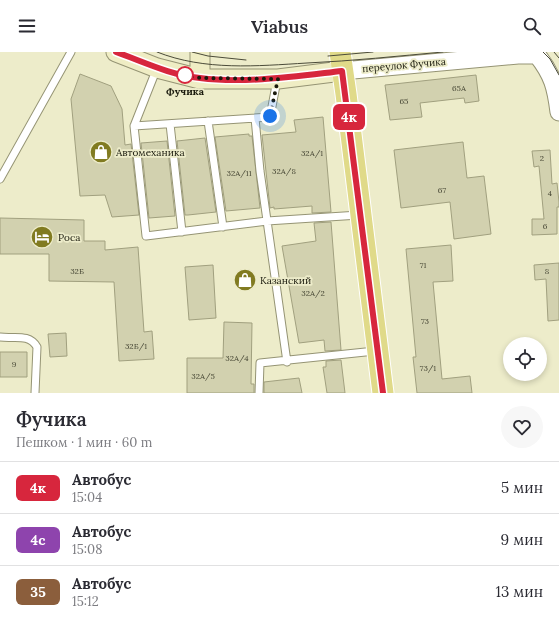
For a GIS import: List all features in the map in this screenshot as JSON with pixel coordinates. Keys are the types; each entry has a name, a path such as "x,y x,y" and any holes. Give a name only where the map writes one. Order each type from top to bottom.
{"main road":[{"path":"116,52 157,68 200,78 278,79 341,61 362,215 383,393"},
{"path":"200,52 200,78"}],"street":[{"name":"переулок Фучика","path":"341,61 538,55 547,68 556,88 559,112"}],"lane":[{"path":"0,179 71,52"},
{"path":"157,68 134,126 146,236 267,221 362,215"},
{"path":"134,126 270,116 278,79"},
{"path":"255,118 267,221 287,362"},
{"path":"208,121 223,227"},
{"path":"170,124 182,232"},
{"path":"0,338 28,338 33,341 37,347 35,393"},
{"path":"259,393 260,363 287,362 378,351"}],"building":[{"name":"Автомеханика","path":"80,74 111,86 122,109 125,145 131,144 139,215 112,217 105,195 80,196 71,99"},
{"path":"476,75 479,101 465,103 464,98 420,103 422,117 390,120 385,85"},
{"path":"323,117 331,212 312,213 312,206 270,208 262,135 296,132 294,120"},
{"path":"249,134 249,136 252,136 260,208 226,211 215,137"},
{"path":"205,138 216,212 185,215 177,141"},
{"path":"167,141 175,216 149,218 141,143"},
{"path":"463,142 467,178 484,176 491,234 454,239 450,202 401,208 394,150"},
{"path":"550,150 552,184 557,183 559,202 559,207 557,207 557,234 532,235 532,219 544,219 539,166 534,167 532,151"},
{"path":"0,218 84,220 84,241 105,241 105,250 138,247 144,332 152,331 154,359 119,361 114,282 49,281 49,254 0,254"},
{"path":"331,222 341,350 325,351 324,340 299,343 282,246 316,241 314,223"},
{"path":"451,245 453,281 433,282 442,379 470,376 472,393 417,393 413,357 416,357 406,249"},
{"path":"559,263 559,320 548,321 546,279 535,280 534,265"},
{"path":"213,265 216,318 189,320 185,267"},
{"path":"224,322 252,323 251,384 254,384 254,393 187,393 187,358 223,358"},
{"path":"66,333 67,356 50,357 48,334"},
{"path":"0,352 27,352 27,377 0,377"},
{"path":"341,360 345,393 327,393 323,367 326,367 326,361"},
{"path":"299,378 302,393 264,393 264,382"}],"tram line":[{"path":"157,52 194,62 231,66 341,61 443,52"},
{"path":"192,52 208,56 246,60"},
{"path":"328,56 373,52"},
{"path":"543,52 550,59 559,75"},
{"path":"554,52 559,58"}],"bus line":[{"name":"4к","path":"116,52 157,68 200,78 278,79 342,71 362,215 383,393"}],"place":[{"name":"Фучика","path":"185,75"},
{"name":"Автомеханика","path":"101,152"},
{"name":"Роса","path":"42,237"},
{"name":"Казанский","path":"245,280"}],"route":[{"path":"185,75 200,78 278,79 270,116"}]}
